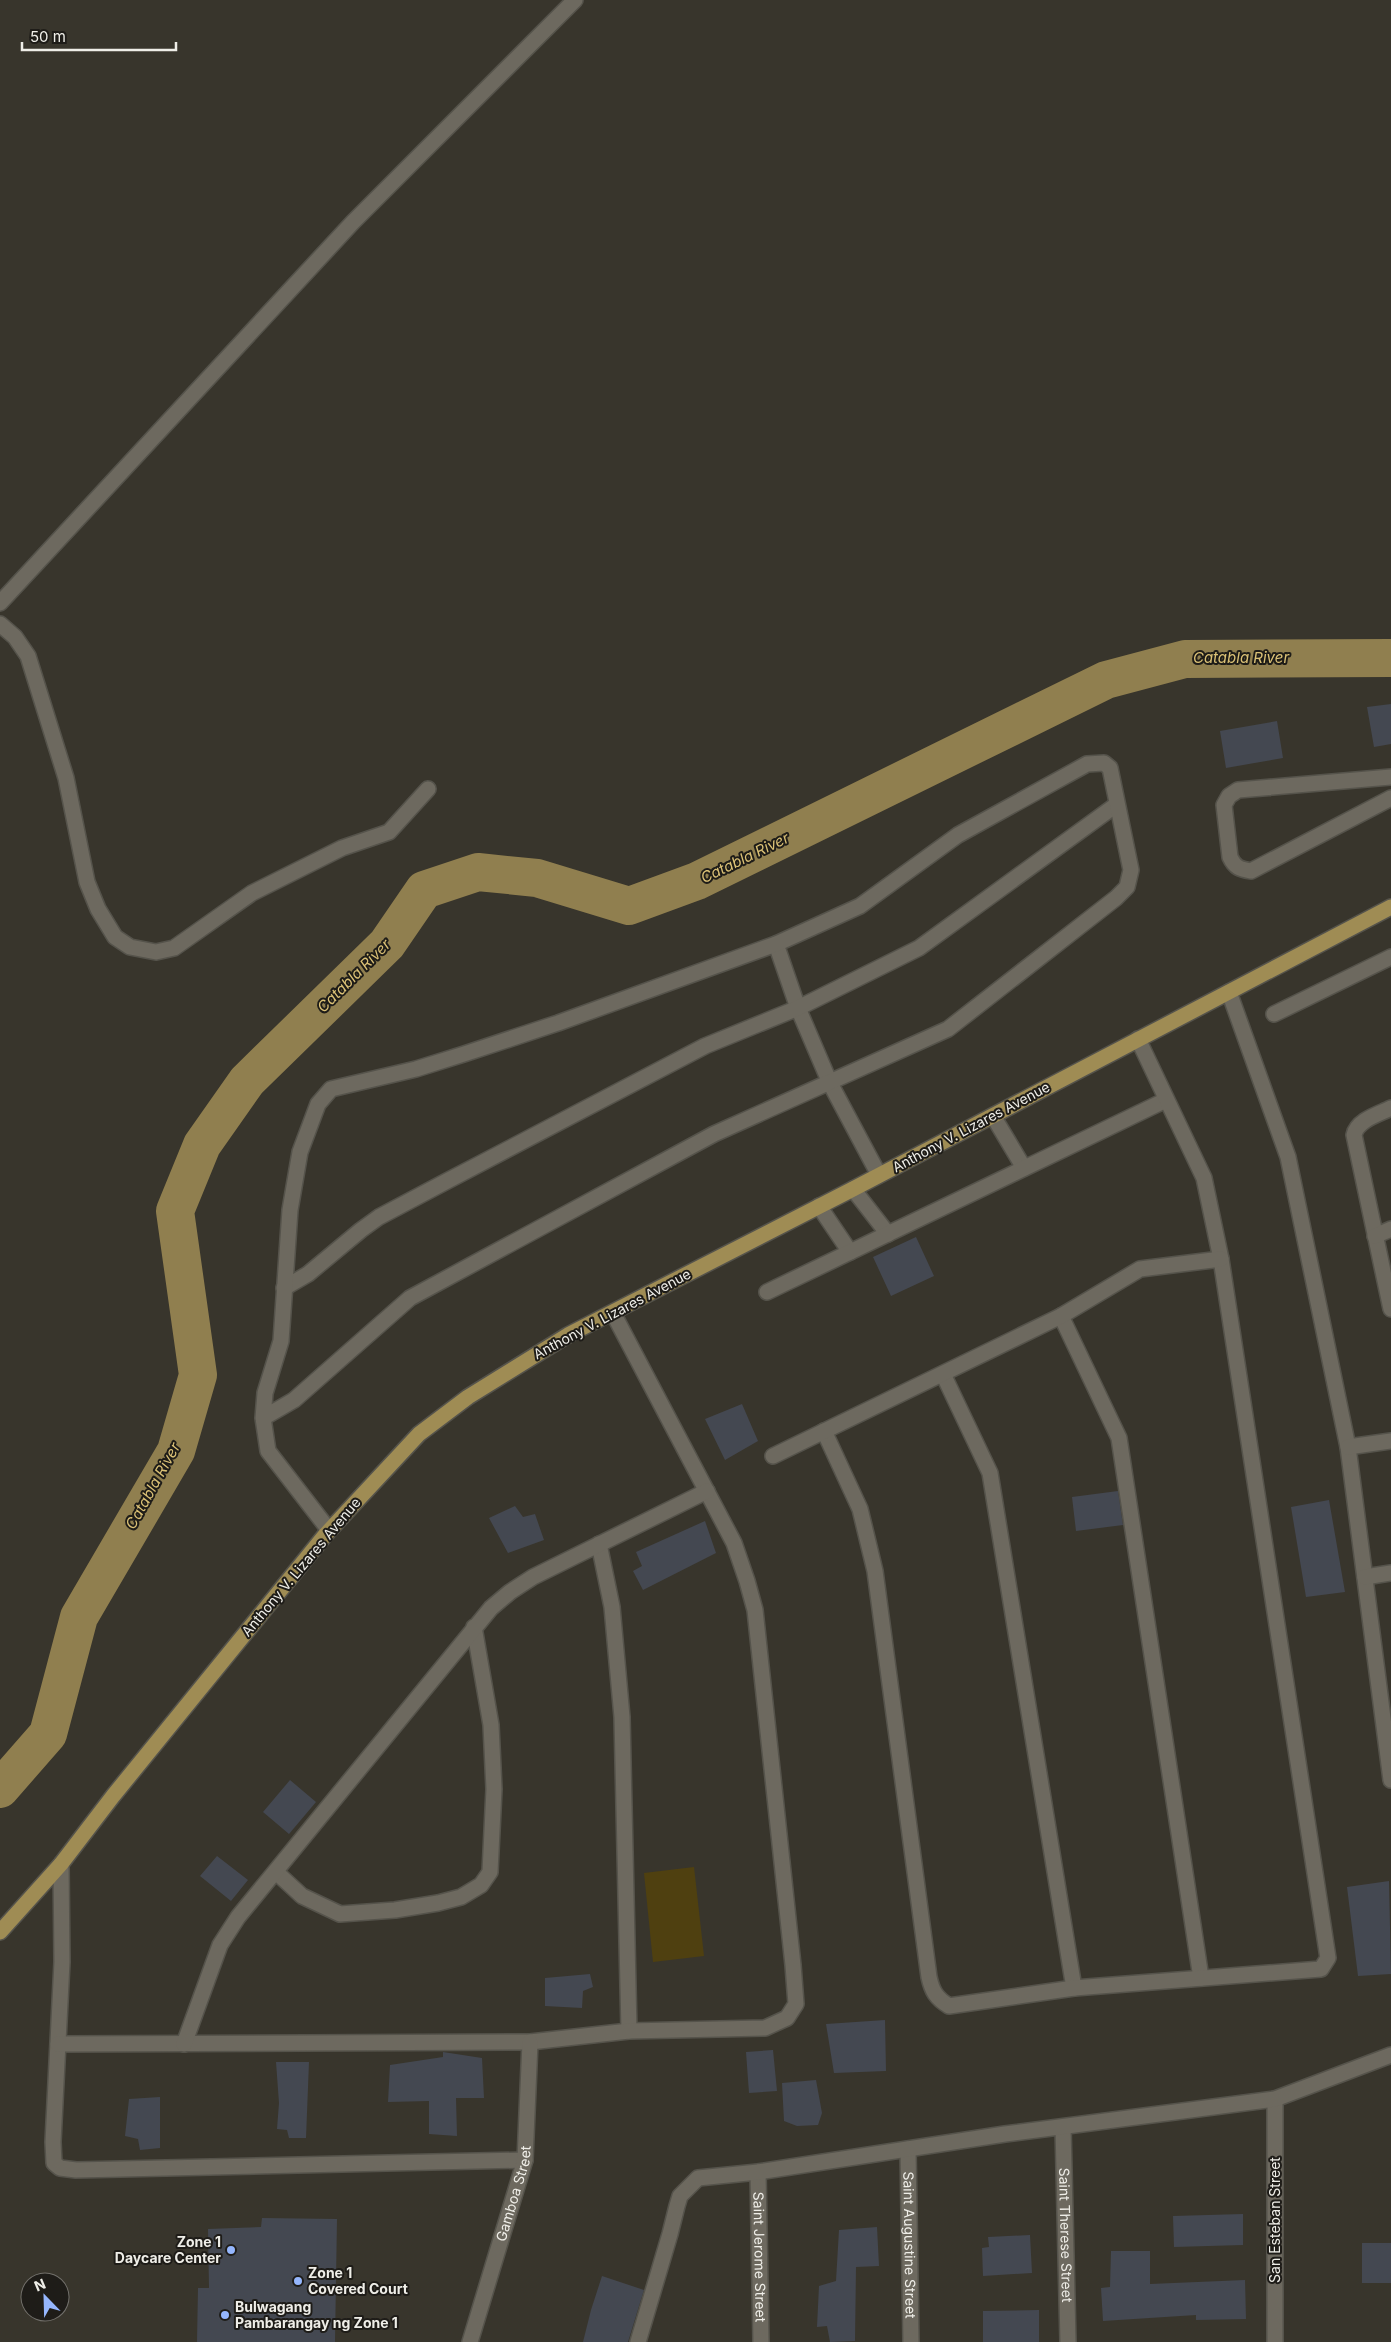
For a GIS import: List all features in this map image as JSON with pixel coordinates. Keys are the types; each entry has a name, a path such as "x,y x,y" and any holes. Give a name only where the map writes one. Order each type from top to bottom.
{"main road":[{"name":"Anthony V. Lizares Avenue","path":"0,1932 61,1864 113,1796 329,1530 419,1434 468,1396 568,1335 613,1314 1391,907"}],"street":[{"path":"0,603 353,222 576,0"},
{"path":"0,624 15,637 28,656 66,778 83,867 98,910 115,936 130,948 156,952 174,948 252,893 342,848 389,832 428,789"},
{"path":"263,1418 294,1400 410,1298 714,1134 948,1029 1116,898 1127,887 1131,870 1116,805 1110,768 1104,762 1087,764 958,835 860,906 776,944 558,1023 464,1054 416,1069 331,1089 318,1104 300,1152 290,1210 281,1341 265,1393 263,1418 268,1451 329,1530"},
{"path":"1391,777 1238,790 1229,796 1224,805 1230,857 1233,864 1240,869 1251,871 1391,798"},
{"path":"284,1288 308,1274 360,1230 379,1217 705,1046 798,1008 919,948 1116,805"},
{"path":"776,944 798,1008 830,1083 879,1175"},
{"path":"1274,1014 1391,957"},
{"path":"1229,992 1288,1157 1348,1447 1365,1577 1386,1708 1391,1780"},
{"path":"824,1431 860,1509 875,1570 932,1990 937,1997 949,2006 1074,1988 1321,1969 1328,1958 1222,1260 1204,1178 1138,1039"},
{"path":"767,1292 1166,1100"},
{"path":"1391,1108 1360,1124 1354,1135 1391,1309"},
{"path":"993,1116 1024,1168"},
{"path":"853,1189 888,1234"},
{"path":"820,1206 850,1252"},
{"path":"1375,1236 1391,1229"},
{"path":"773,1456 1061,1316 1140,1269 1222,1260"},
{"path":"58,2044 530,2042 629,2031 765,2028 787,2018 796,2004 793,1965 755,1610 734,1543 613,1314"},
{"path":"1061,1316 1119,1438 1201,1978"},
{"path":"943,1374 990,1473 1074,1988"},
{"path":"1348,1447 1391,1441"},
{"path":"184,2044 202,1989 220,1946 238,1917 491,1608 510,1592 533,1577 707,1491"},
{"path":"599,1544 612,1607 622,1717 629,2031"},
{"path":"1365,1577 1391,1573"},
{"path":"276,1872 302,1896 340,1914 395,1910 438,1903 461,1898 481,1885 490,1872 494,1789 491,1725 474,1627"},
{"path":"61,1864 62,1962 53,2158 57,2166 65,2170 525,2160"},
{"name":"Gamboa Street","path":"470,2342 525,2160 530,2042"},
{"path":"638,2342 680,2196 698,2178 758,2172 908,2149 1275,2098 1391,2055"},
{"name":"San Esteban Street","path":"1275,2098 1275,2342"},
{"name":"Saint Therese Street","path":"1063,2127 1068,2342"},
{"name":"Saint Augustine Street","path":"908,2149 911,2342"},
{"name":"Saint Jerome Street","path":"758,2172 761,2342"}],"shaded area":[{"path":"694,1867 704,1956 653,1962 644,1873"}],"building":[{"path":"1391,704 1391,744 1374,747 1367,707"},
{"path":"1277,721 1283,758 1226,768 1220,731"},
{"path":"916,1237 934,1276 891,1296 873,1257"},
{"path":"742,1404 758,1441 725,1460 705,1419"},
{"path":"1118,1491 1123,1525 1076,1531 1072,1497"},
{"path":"1329,1500 1345,1592 1306,1597 1291,1507"},
{"path":"515,1506 523,1517 535,1514 544,1540 508,1553 489,1518"},
{"path":"705,1521 716,1553 643,1590 633,1571 642,1566 636,1552"},
{"path":"290,1780 316,1802 289,1834 263,1812"},
{"path":"217,1856 248,1880 231,1901 200,1876"},
{"path":"1389,1881 1391,1974 1358,1976 1347,1887"},
{"path":"590,1974 593,1987 583,1991 582,2008 545,2006 545,1978"},
{"path":"885,2020 886,2071 834,2073 826,2024"},
{"path":"773,2050 777,2091 749,2093 746,2052"},
{"path":"443,2052 482,2058 484,2098 456,2098 457,2136 429,2134 429,2101 388,2102 390,2065 443,2057"},
{"path":"276,2062 309,2062 306,2138 289,2138 287,2130 277,2129 279,2103"},
{"path":"816,2080 822,2113 818,2125 797,2126 784,2121 782,2083"},
{"path":"160,2097 160,2148 140,2150 138,2139 125,2136 129,2099"},
{"path":"1243,2214 1243,2245 1174,2247 1173,2216"},
{"path":"262,2218 337,2219 335,2342 197,2342 198,2288 209,2288 208,2229 261,2227"},
{"path":"877,2227 879,2266 856,2267 855,2341 830,2342 827,2326 817,2327 819,2286 836,2281 839,2230"},
{"path":"1030,2235 1032,2273 983,2276 982,2248 989,2247 988,2237"},
{"path":"1362,2243 1391,2243 1391,2283 1362,2283"},
{"path":"1111,2251 1150,2251 1150,2284 1245,2280 1246,2319 1196,2320 1196,2315 1103,2321 1101,2288 1110,2287"},
{"path":"602,2276 644,2290 628,2342 583,2342"},
{"path":"1039,2310 1039,2342 983,2342 983,2311"}],"waterway":[{"name":"Catabla River","path":"0,1789 48,1734 79,1617 176,1451 198,1375 175,1211 202,1145 247,1081 387,944 424,890 478,872 537,878 629,906 697,881 1106,680 1185,659 1391,658"}],"place":[{"name":"Zone 1 Daycare Center","path":"231,2250"},
{"name":"Zone 1 Covered Court","path":"298,2281"},
{"name":"Bulwagang Pambarangay ng Zone 1","path":"225,2315"}]}
